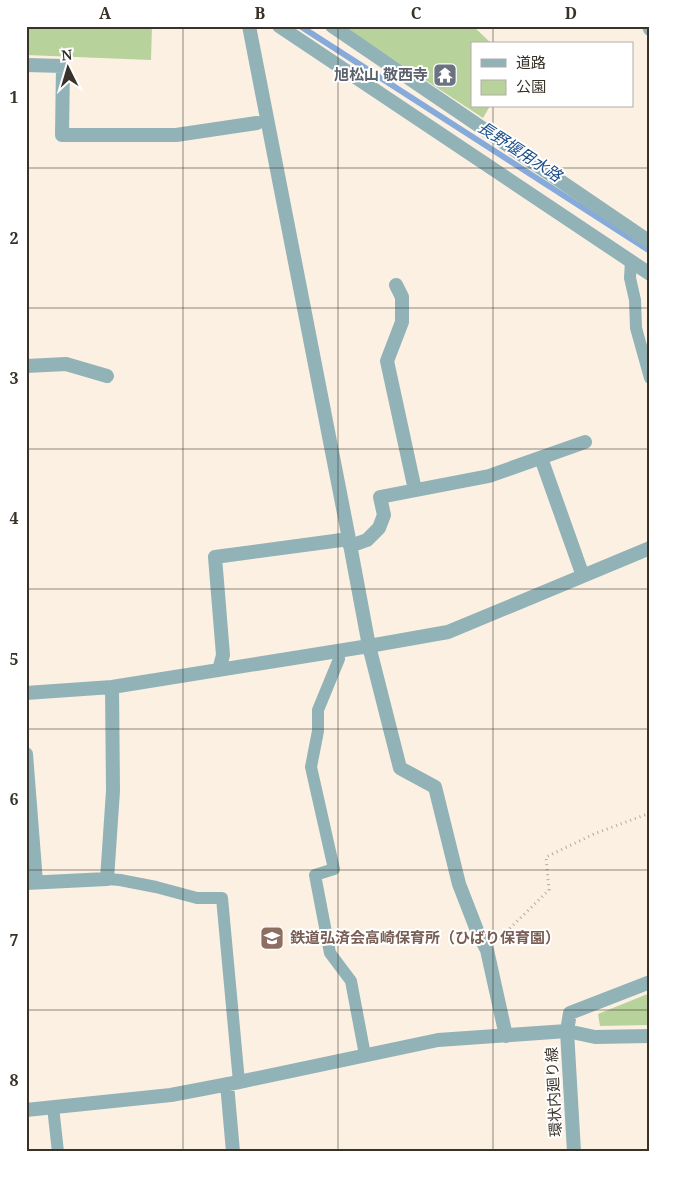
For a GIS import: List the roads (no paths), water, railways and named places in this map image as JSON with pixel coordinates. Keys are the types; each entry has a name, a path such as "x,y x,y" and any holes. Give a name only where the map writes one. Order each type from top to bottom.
{"street":[{"path":"249,26 350,542 368,646 400,768 435,787 460,884 478,933 488,950 506,1036"},
{"path":"279,26 650,274"},
{"path":"332,26 650,242"},
{"path":"26,65 63,66 62,135 176,136 258,123"},
{"path":"396,285 402,297 402,322 387,362 415,490"},
{"path":"26,366 66,364 107,376"},
{"path":"219,670 223,655 215,557 367,540 379,528 384,515 380,497 489,476 585,442"},
{"path":"541,458 583,576"},
{"path":"26,693 112,687 448,632 650,548"},
{"path":"26,754 31,882 107,879 113,791 112,687"},
{"path":"568,1031 570,1013 650,982"},
{"path":"26,1110 171,1095 438,1040 568,1031 595,1037 650,1036"},
{"name":"環状内廻り線","path":"568,1031 574,1152"},
{"path":"233,1083 233,1152"}],"lane":[{"path":"631,261 630,278 635,300 636,328 650,378"},
{"path":"338,651 339,659 318,710 318,731 310,768 334,868 315,875 330,953 351,981 365,1055"},
{"path":"107,879 156,886 197,898 222,898 233,1083"},
{"path":"53,1107 58,1152"}],"waterway":[{"name":"長野堰用水路","path":"300,26 650,251"}],"place":[{"name":"旭松山 敬西寺","path":"445,75"},
{"name":"鉄道弘済会高崎保育所（ひばり保育園）","path":"272,938"}]}
